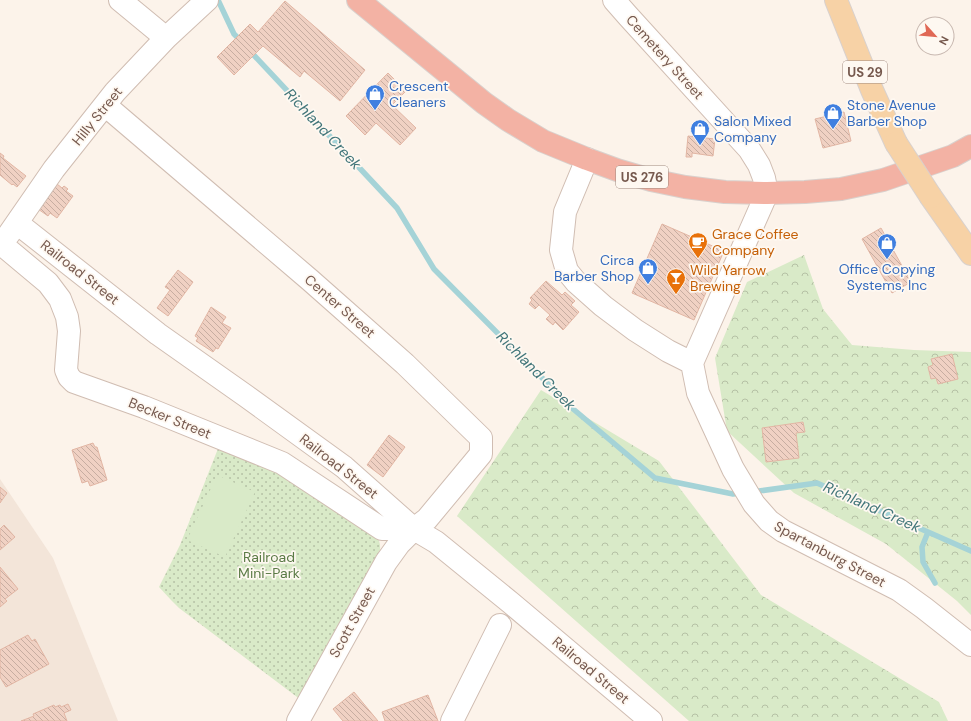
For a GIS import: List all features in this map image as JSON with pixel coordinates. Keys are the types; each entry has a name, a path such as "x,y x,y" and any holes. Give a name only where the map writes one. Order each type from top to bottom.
{"highway":[{"name":"US 276","path":"358,0 484,103 508,120 543,141 586,159 651,180 685,187 725,192 767,193 841,189 883,180 953,156 971,146"}],"main road":[{"name":"US 29","path":"836,0 872,90 896,143 931,197 971,254"}],"street":[{"path":"120,0 166,38"},
{"name":"Cemetery Street","path":"614,0 749,150 759,165 764,178 767,193"},
{"name":"Hilly Street","path":"1,244 18,223 54,169 115,92 166,38 206,2"},
{"name":"Center Street","path":"105,105 310,280 405,364 481,438 482,454 427,518 414,529"},
{"path":"586,159 566,212 561,250 568,271 576,282 635,330 668,351 692,363 767,193"},
{"name":"Railroad Street","path":"18,223 158,334 344,467 414,529 436,542 651,721"},
{"name":"Becker Street","path":"1,244 48,283 60,299 67,317 69,331 66,370 69,377 74,382 144,407 282,463 382,529 414,529"},
{"name":"Spartanburg Street","path":"692,363 698,393 733,469 754,504 769,521 783,531 899,590 971,645"},
{"name":"Scott Street","path":"298,721 386,562 399,544 414,529"},
{"path":"452,721 500,625"}],"shaded area":[{"path":"0,479 53,558 118,721 0,721"}],"green space":[{"path":"804,255 823,309 852,345 914,350 971,352 971,615 957,601 886,544 794,493 727,431 715,358 747,282"},
{"path":"541,390 659,461 761,595 939,702 948,721 689,721 457,516"},
{"name":"Railroad Mini-Park","path":"221,441 238,448 376,534 380,544 379,555 373,568 301,700 179,608 159,587 180,545"},
{"path":"217,475 255,492 225,557 187,540"}],"building":[{"path":"285,1 365,70 340,101 304,71 300,77 263,46 234,75 217,57 250,24 258,32"},
{"name":"Crescent Cleaners","path":"388,73 406,91 392,105 416,128 400,145 376,123 365,135 346,116"},
{"name":"Stone Avenue Barber Shop","path":"844,112 851,141 823,148 815,119"},
{"name":"Salon Mixed Company","path":"688,136 715,139 713,156 692,153 692,157 686,157"},
{"path":"0,153 4,156 3,158 26,176 17,187 13,184 12,185 0,175"},
{"path":"57,184 62,188 64,186 68,189 66,191 73,196 57,218 50,213 48,216 38,209"},
{"path":"662,224 724,251 694,320 632,293"},
{"name":"Office Copying Systems, Inc","path":"881,228 911,282 892,293 862,239"},
{"path":"178,270 193,282 168,316 157,308 170,290 165,287"},
{"path":"546,281 562,295 565,292 575,301 571,305 579,312 563,330 555,322 553,325 546,319 550,315 539,305 535,309 529,304 532,300 530,298"},
{"path":"211,307 226,317 222,323 231,328 218,349 216,348 213,352 196,341 198,338 195,336"},
{"path":"952,354 958,379 938,384 936,378 931,379 928,367 933,365 931,359"},
{"path":"803,422 805,432 796,433 799,458 766,462 762,428"},
{"path":"389,435 405,447 383,477 367,465"},
{"path":"93,443 95,447 97,447 107,480 90,486 88,481 82,483 72,450"},
{"path":"0,487 7,493 0,503"},
{"path":"4,525 15,537 0,550 0,529"},
{"path":"0,567 18,589 5,599 7,601 0,607"},
{"path":"28,635 32,641 35,639 49,664 6,687 0,677 0,650"},
{"path":"354,692 378,721 343,721 333,709"},
{"path":"428,695 438,721 385,721 382,712"},
{"path":"68,704 71,710 64,713 67,721 21,721 54,705 55,707 60,705 61,707"}],"waterway":[{"name":"Richland Creek","path":"218,0 234,34 241,41"},
{"name":"Richland Creek","path":"250,51 397,208 434,269 572,408 655,478 733,494 742,493"},
{"name":"Richland Creek","path":"752,492 817,483 971,551"},
{"path":"928,532 922,547 923,562 935,583"}],"place":[{"name":"Crescent Cleaners","path":"375,111"},
{"name":"Stone Avenue Barber Shop","path":"833,130"},
{"name":"Salon Mixed Company","path":"700,146"},
{"name":"Grace Coffee Company","path":"698,259"},
{"name":"Office Copying Systems, Inc","path":"887,260"},
{"name":"Circa Barber Shop","path":"648,285"},
{"name":"Wild Yarrow Brewing","path":"676,295"}]}
